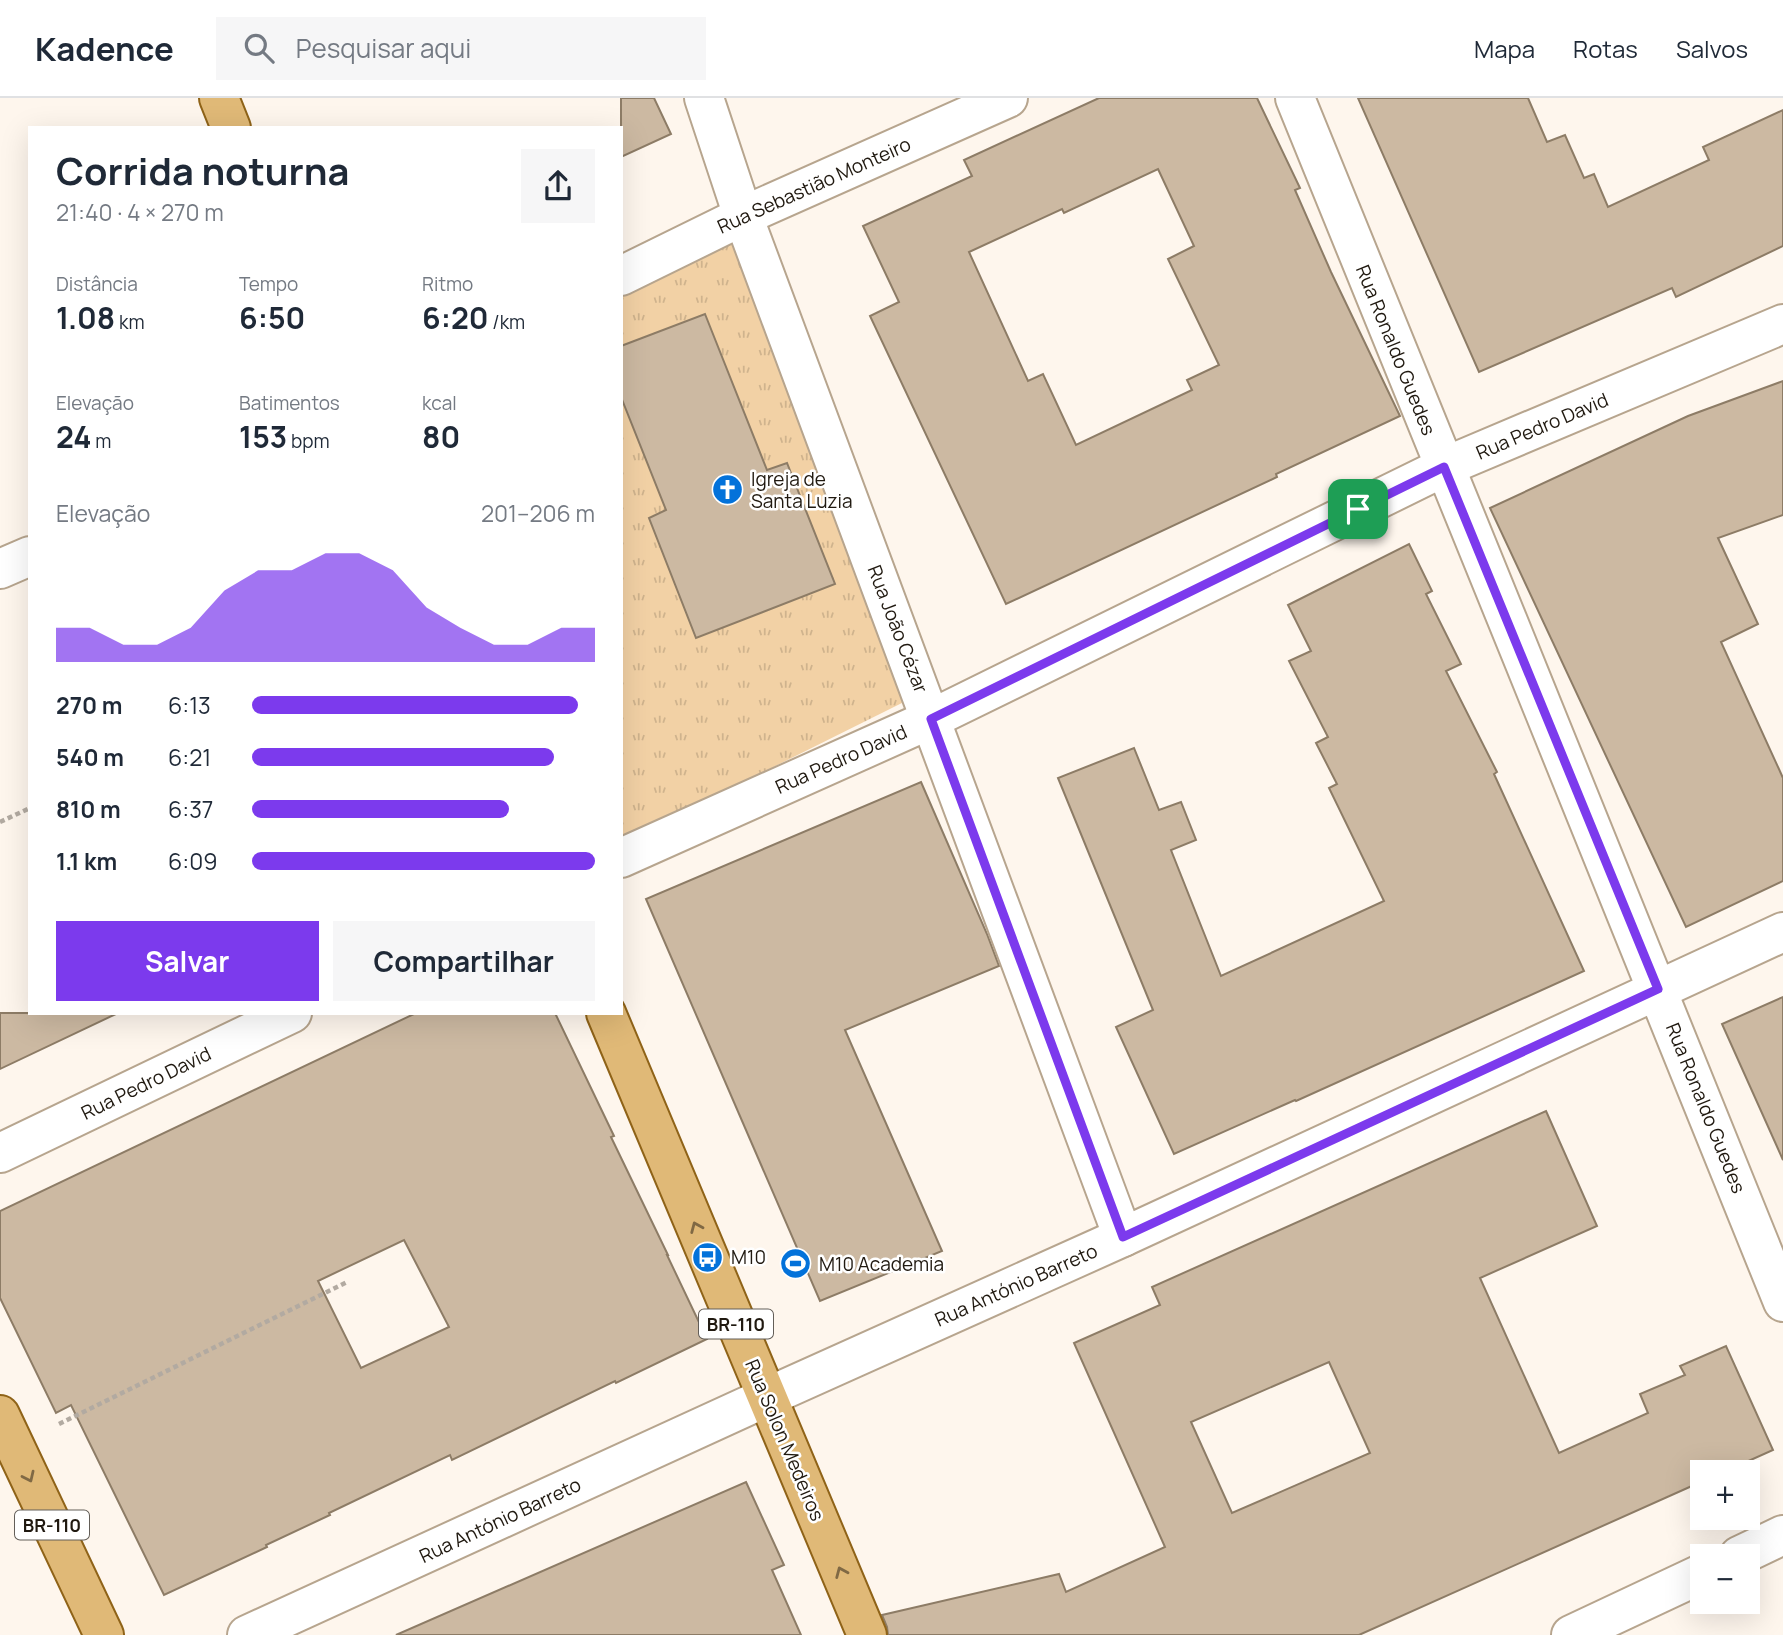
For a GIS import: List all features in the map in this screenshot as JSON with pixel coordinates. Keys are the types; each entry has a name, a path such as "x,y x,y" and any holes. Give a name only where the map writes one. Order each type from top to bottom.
{"main road":[{"path":"219,98 230,126"},
{"name":"Rua Solon Medeiros","path":"607,1015 867,1635"},
{"name":"BR-110","path":"7,1431 104,1635"}],"street":[{"name":"Rua João Cézar","path":"705,98 743,216 1123,1237"},
{"name":"Rua Sebastião Monteiro","path":"623,275 743,216 1008,98"},
{"name":"Rua Ronaldo Guedes","path":"1295,98 1783,1302"},
{"name":"Rua Pedro David","path":"623,857 931,719 1444,467 1783,324"},
{"path":"0,569 28,557"},
{"name":"Rua António Barreto","path":"247,1635 1123,1237 1783,932"},
{"name":"Rua Pedro David","path":"0,1153 288,1015"},
{"path":"1760,1546 1783,1535"},
{"path":"1571,1635 1690,1579"}],"path":[{"path":"0,822 28,809"},
{"path":"7,1431 347,1282"}],"green space":[{"path":"751,202 922,693 623,842 623,262"}],"building":[{"path":"621,98 654,98 671,134 623,156"},
{"path":"1099,98 1257,98 1300,188 1295,190 1331,272 1400,416 1006,604 870,316 899,302 863,226 972,176 964,160","holes":["1158,169 1194,246 1168,259 1219,365 1187,380 1192,390 1076,445 1043,374 1028,381 969,252 1062,209 1064,213"]},
{"path":"1358,98 1528,98 1547,142 1565,135 1584,178 1594,174 1608,207 1709,160 1703,147 1783,110 1783,246 1676,297 1672,288 1479,372"},
{"name":"Igreja de Santa Luzia","path":"705,314 767,470 787,463 835,584 696,638 649,518 666,510 623,402 623,345"},
{"path":"1783,381 1783,515 1718,538 1758,624 1721,642 1783,778 1783,881 1686,927 1490,508 1688,416"},
{"path":"1409,544 1432,591 1426,594 1461,664 1446,671 1497,772 1494,774 1584,971 1174,1154 1116,1027 1153,1010 1058,778 1134,748 1159,810 1181,802 1196,840 1171,850 1221,976 1384,901 1329,788 1337,784 1316,743 1328,737 1289,661 1311,651 1288,605"},
{"path":"921,782 999,966 845,1030 942,1251 820,1301 646,899"},
{"path":"1783,997 1783,1160 1722,1024"},
{"path":"0,1013 114,1015 0,1069"},
{"path":"412,1015 556,1015 707,1339 452,1460 450,1455 329,1513 330,1515 266,1545 267,1547 164,1595 71,1405 56,1413 0,1298 0,1211","holes":["404,1240 449,1327 361,1368 318,1281"]},
{"path":"1546,1111 1597,1226 1480,1278 1559,1453 1648,1413 1640,1394 1685,1375 1680,1366 1726,1346 1773,1450 1751,1460 1690,1460 1690,1487 1359,1635 888,1635 882,1615 1059,1574 1066,1592 1165,1547 1074,1343 1160,1305 1152,1287","holes":["1329,1362 1370,1453 1232,1513 1191,1422"]},
{"path":"746,1482 784,1565 772,1570 801,1635 396,1635"}],"place":[{"name":"Igreja de Santa Luzia","path":"728,490"},
{"name":"M10","path":"708,1257"},
{"name":"M10 Academia","path":"796,1264"}],"route":[{"path":"1444,467 1658,989 1123,1237 931,719 1358,509 1444,467"}]}
